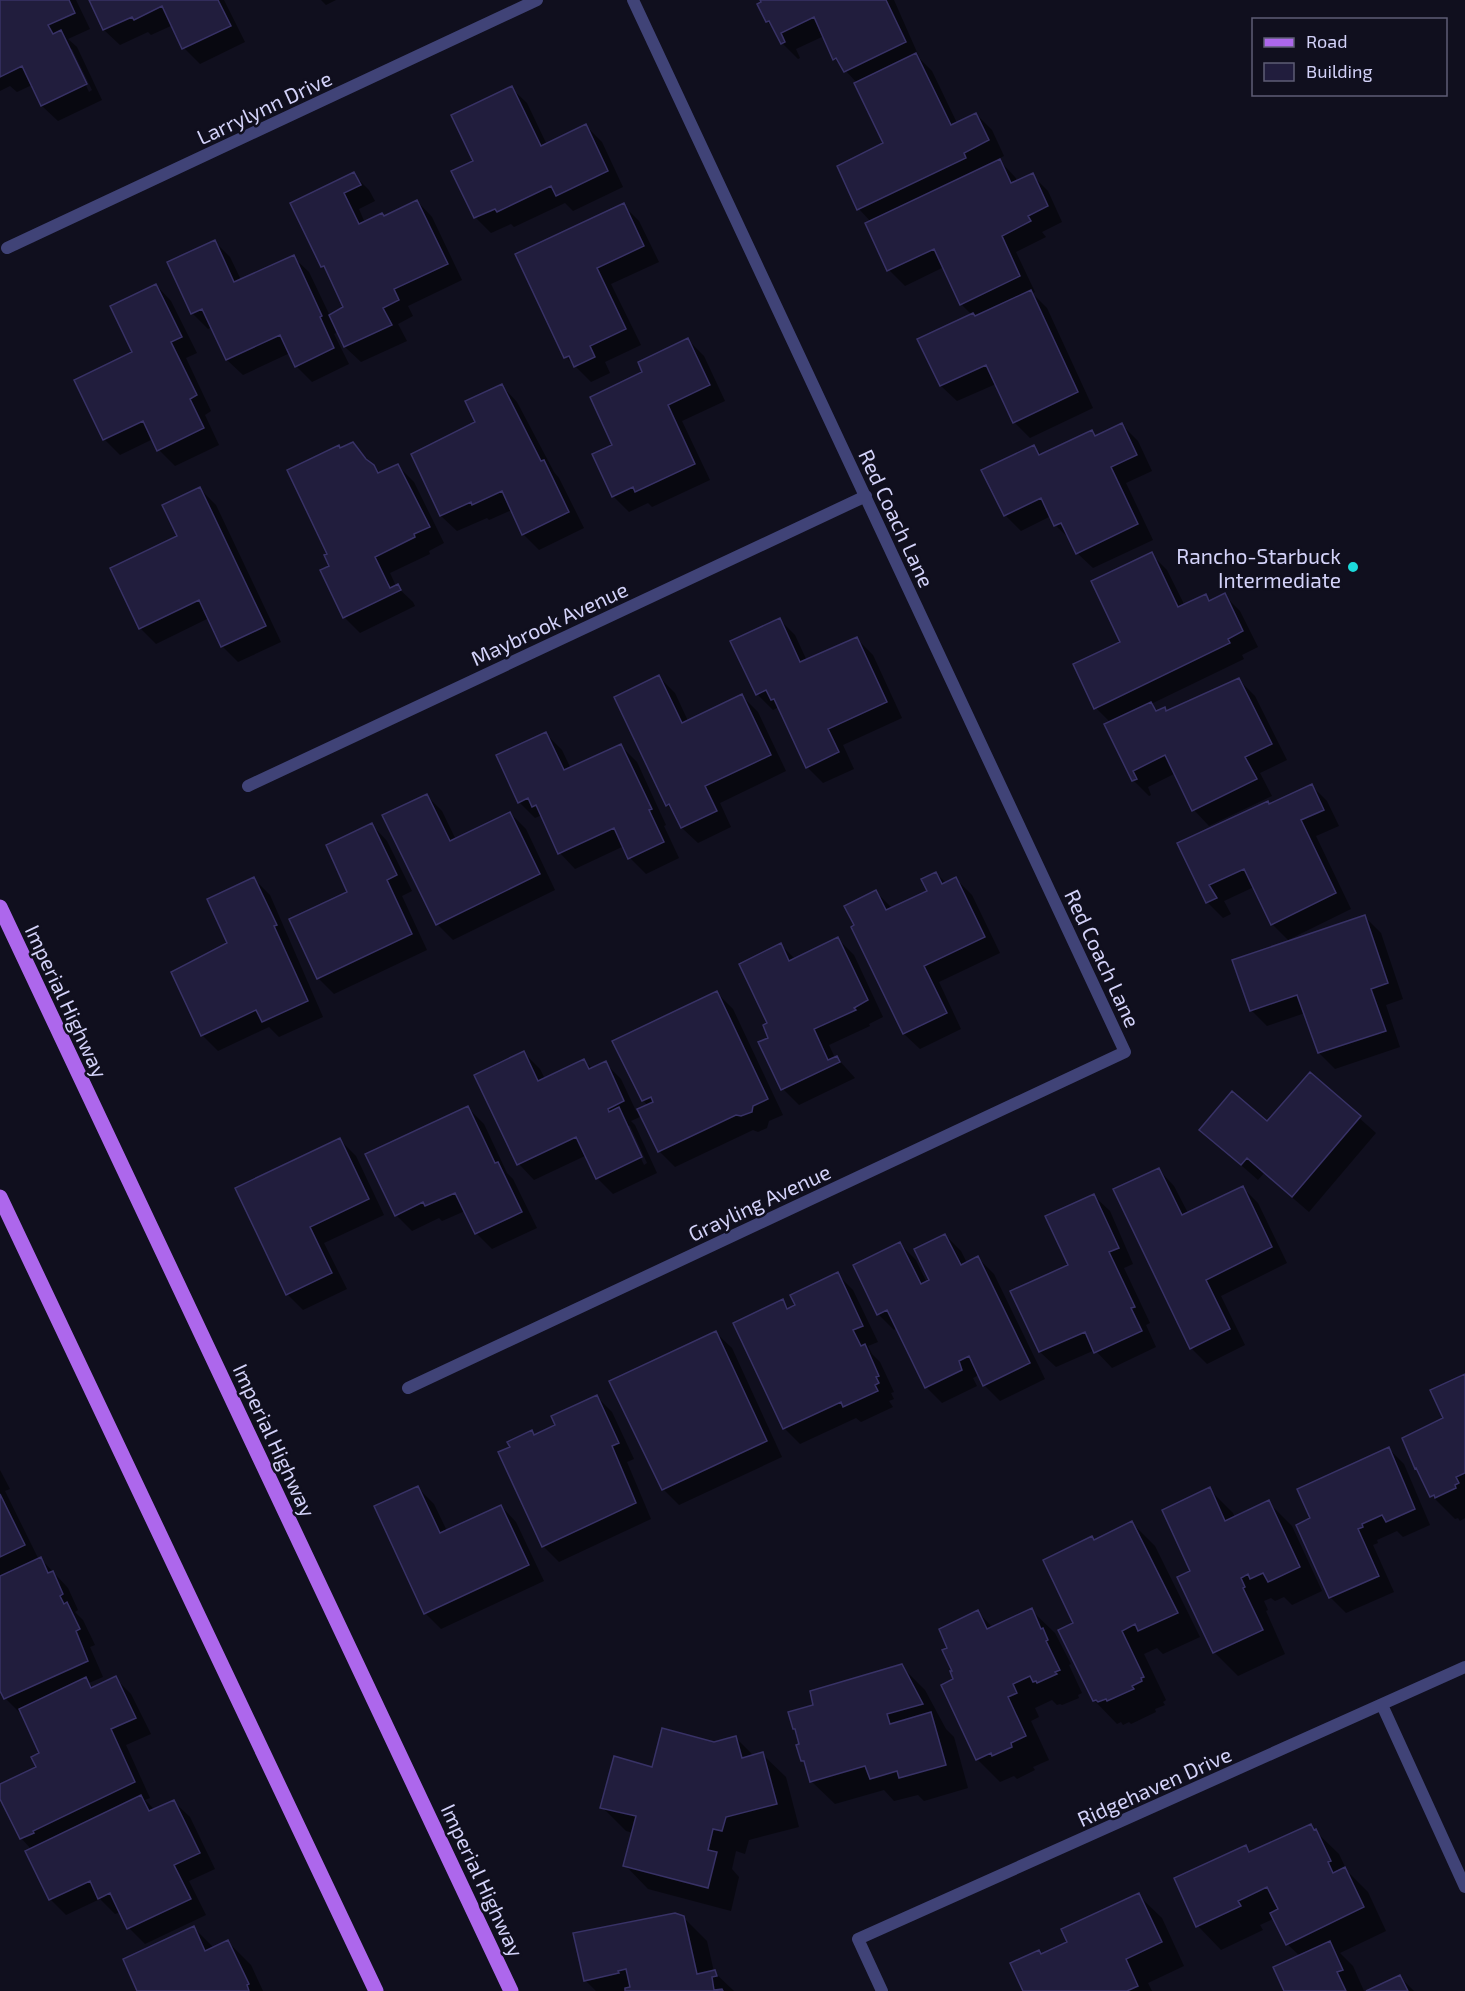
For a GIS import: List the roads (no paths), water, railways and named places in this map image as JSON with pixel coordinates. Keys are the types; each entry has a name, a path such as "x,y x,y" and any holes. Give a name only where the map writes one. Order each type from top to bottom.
{"main road":[{"name":"Imperial Highway","path":"0,907 511,1991"},
{"path":"0,1197 376,1991"}],"street":[{"name":"Larrylynn Drive","path":"7,248 537,0"},
{"name":"Red Coach Lane","path":"633,0 1125,1052"},
{"name":"Maybrook Avenue","path":"248,786 866,496"},
{"name":"Grayling Avenue","path":"408,1388 1125,1052"},
{"name":"Ridgehaven Drive","path":"882,1991 858,1939 1465,1667"},
{"path":"1382,1705 1465,1887"}],"place":[{"name":"Rancho-Starbuck Intermediate","path":"1353,567"}]}
